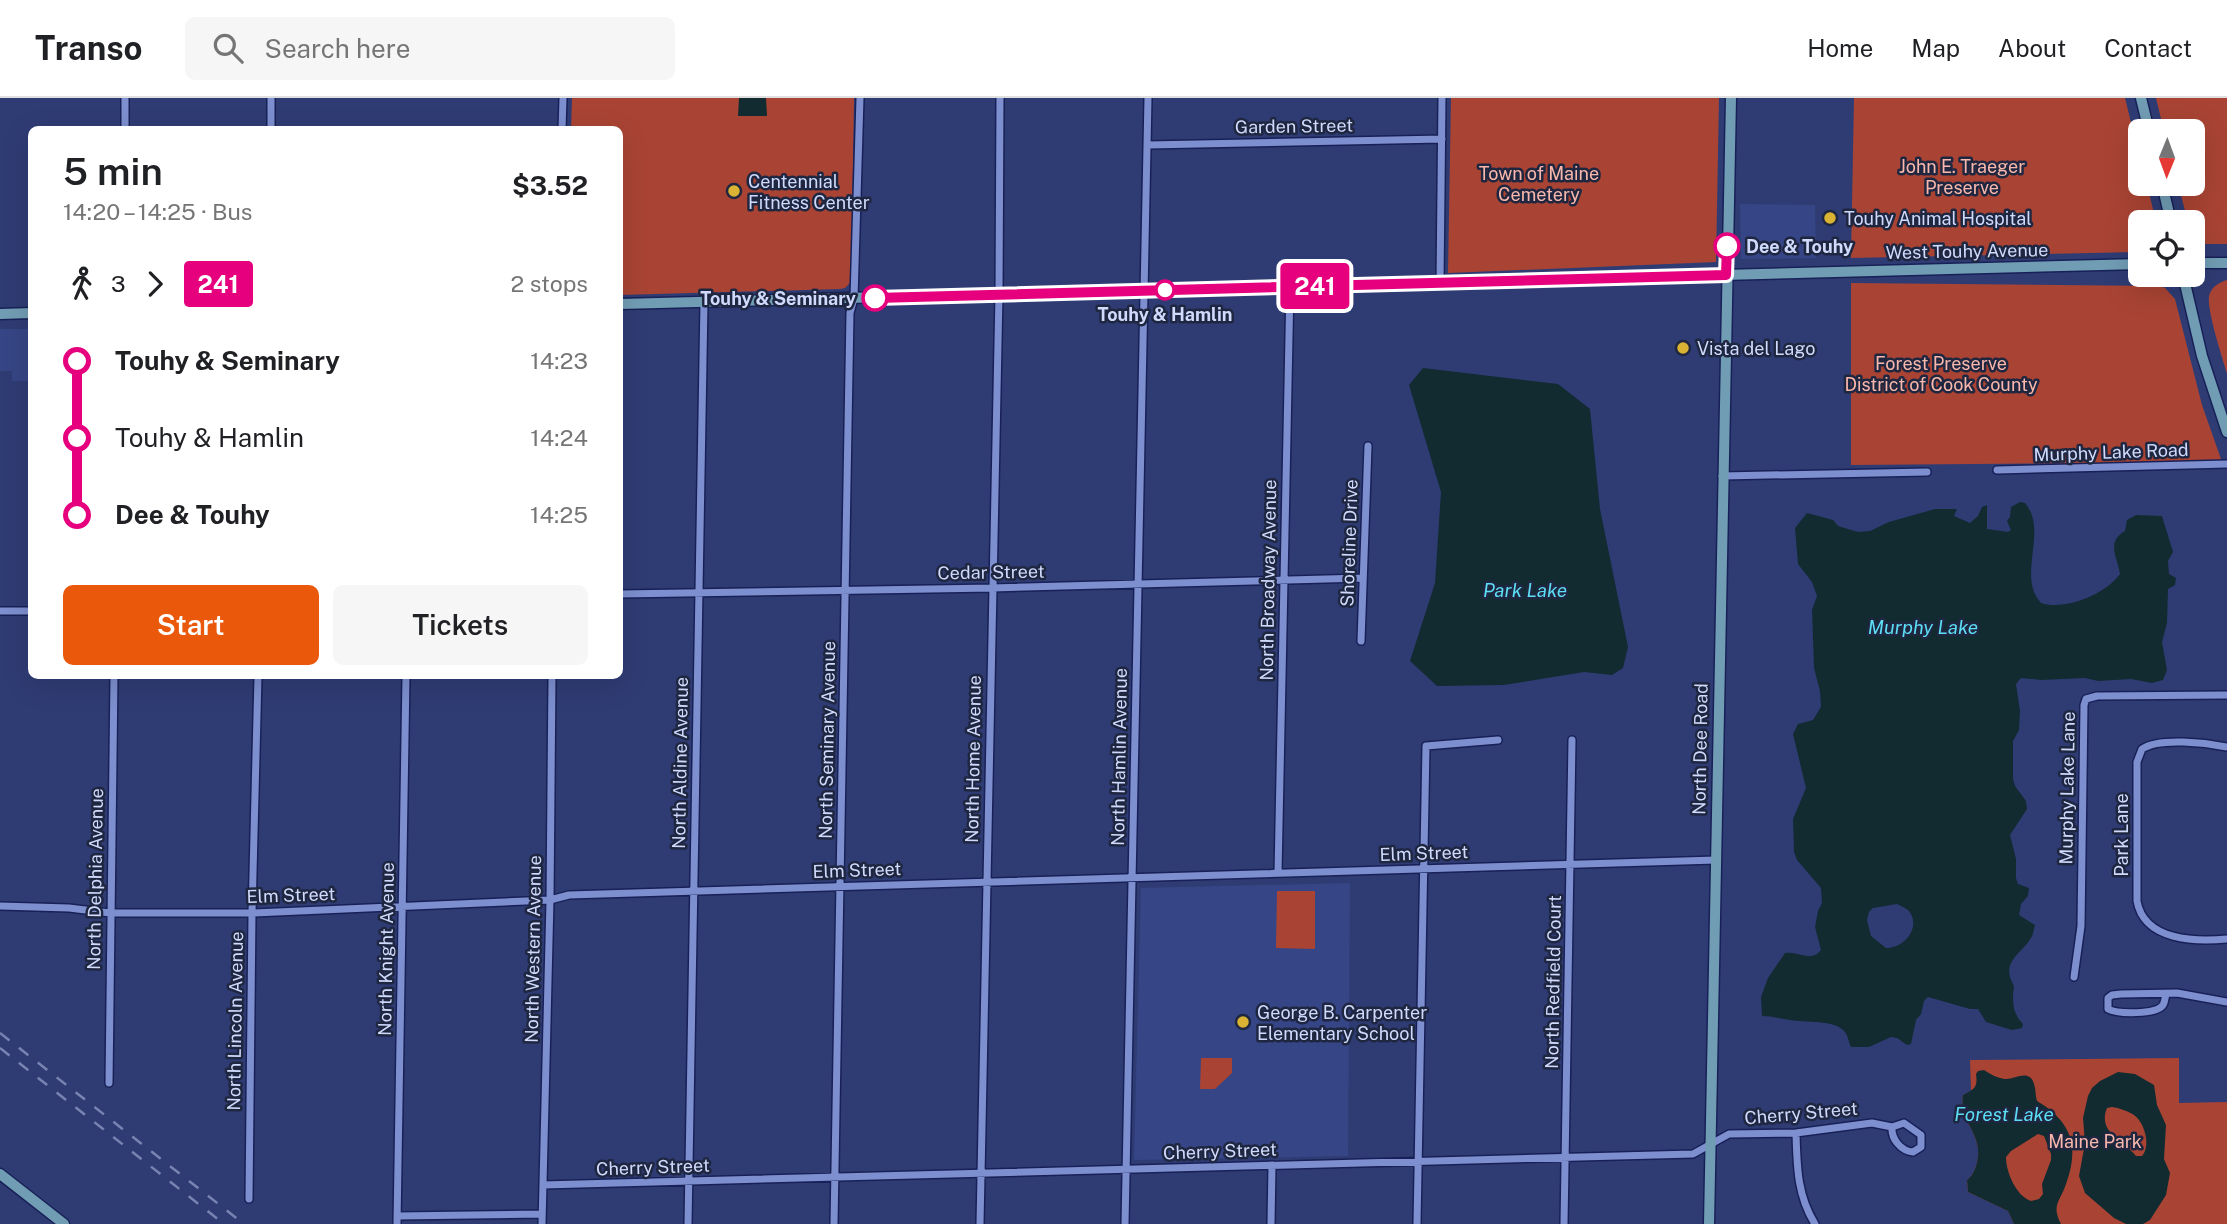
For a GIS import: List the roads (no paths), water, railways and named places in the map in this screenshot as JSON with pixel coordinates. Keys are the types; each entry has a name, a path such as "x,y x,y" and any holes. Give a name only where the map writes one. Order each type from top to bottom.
{"main road":[{"name":"North Dee Road","path":"1709,1224 1731,98"},
{"path":"2141,98 2147,119"},
{"path":"2205,263 2227,263"},
{"name":"West Touhy Avenue","path":"623,304 2128,264"},
{"path":"2186,287 2203,356 2227,432"},
{"path":"0,314 28,313"},
{"path":"0,1174 64,1224"},
{"path":"0,1182 14,1185"}],"street":[{"path":"125,98 125,126"},
{"path":"271,98 271,126"},
{"path":"562,126 563,98"},
{"name":"North Seminary Avenue","path":"834,1224 850,313 854,298 860,98"},
{"name":"North Home Avenue","path":"980,1224 999,294 1000,98"},
{"name":"North Hamlin Avenue","path":"1125,1224 1148,98"},
{"path":"1440,283 1442,98"},
{"name":"Garden Street","path":"1148,145 1442,139"},
{"name":"North Broadway Avenue","path":"1278,873 1290,287"},
{"name":"North Aldine Avenue","path":"688,1224 704,302"},
{"name":"Shoreline Drive","path":"1362,641 1368,446"},
{"name":"Murphy Lake Road","path":"1997,470 2227,464"},
{"path":"1723,476 1927,472"},
{"name":"Cedar Street","path":"623,594 1363,578"},
{"path":"0,611 28,611"},
{"name":"North Delphia Avenue","path":"109,1083 114,679"},
{"name":"North Lincoln Avenue","path":"249,1199 258,679"},
{"name":"North Knight Avenue","path":"397,1220 407,679"},
{"name":"North Western Avenue","path":"542,1224 552,679"},
{"name":"Murphy Lake Lane","path":"2074,977 2081,926 2086,699 2097,696 2227,695"},
{"path":"1417,1224 1426,746 1498,740"},
{"name":"North Redfield Court","path":"1563,1224 1572,740"},
{"name":"Park Lane","path":"2227,747 2199,743 2154,743 2142,749 2137,762 2137,901 2142,916 2160,930 2185,940 2227,939"},
{"name":"Elm Street","path":"0,906 69,908 110,913 252,913 550,900 569,895 1716,860"},
{"path":"2166,994 2164,1005 2156,1011 2116,1012 2108,1009 2108,998 2112,995 2177,993 2227,1002"},
{"name":"Cherry Street","path":"543,1185 1693,1154 1729,1134 1796,1133 1872,1123 1892,1127 1900,1123 1908,1124 1921,1135 1921,1147 1913,1152 1904,1150 1895,1140 1892,1127"},
{"path":"1796,1133 1800,1193 1813,1223"},
{"path":"1271,1224 1272,1165"},
{"path":"397,1220 542,1214"}],"water":[{"path":"739,98 766,98 767,116 738,116"},
{"name":"Park Lake","path":"1423,368 1558,384 1590,409 1600,509 1628,647 1623,668 1612,675 1584,672 1504,685 1437,686 1410,661 1435,583 1441,492 1409,385"},
{"name":"Murphy Lake","path":"2020,502 2025,503 2032,514 2034,540 2031,580 2041,603 2073,603 2095,594 2114,581 2120,574 2114,545 2119,535 2125,531 2127,520 2136,515 2162,516 2173,552 2168,561 2169,574 2176,578 2175,585 2168,589 2167,623 2162,642 2167,670 2163,680 2152,683 2131,679 2098,681 2085,678 2021,678 2016,684 2020,711 2019,730 2013,741 2013,779 2026,801 2027,809 2010,835 2018,884 2029,888 2019,915 2035,925 2032,936 2014,958 2009,970 2014,986 2014,1006 2023,1024 2022,1028 2012,1030 1986,1022 1978,1009 1928,997 1916,1020 1911,1044 1907,1045 1891,1037 1869,1047 1851,1047 1845,1032 1834,1025 1762,1016 1761,997 1768,978 1785,953 1813,956 1821,950 1815,927 1822,903 1821,888 1797,860 1794,852 1793,819 1806,788 1793,734 1798,724 1813,720 1821,707 1814,668 1812,610 1817,596 1812,582 1798,564 1795,528 1807,513 1833,520 1838,526 1858,532 1870,531 1889,522 1935,509 1957,509 1954,516 1970,523 1978,516 1982,507 1987,505 1987,529 2008,532 2011,530 2007,521 2011,507","holes":["1897,904 1908,910 1912,916 1912,929 1910,935 1900,944 1886,948 1871,936 1867,920 1873,908"]},
{"name":"Forest Lake","path":"1984,1070 2005,1079 2029,1077 2034,1084 2037,1101 2065,1126 2070,1136 2072,1158 2057,1208 2061,1224 2014,1224 2008,1211 1968,1192 1967,1180 1976,1166 1978,1155 1975,1137 1964,1114 1963,1095 1974,1088 1978,1071","holes":["2038,1134 2044,1136 2051,1160 2042,1184 2043,1194 2039,1199 2031,1201 2021,1194 2013,1183 2006,1157"]},
{"path":"2118,1072 2135,1074 2154,1085 2157,1105 2166,1125 2164,1159 2170,1173 2166,1195 2150,1220 2143,1224 2126,1224 2114,1218 2085,1193 2079,1176 2085,1143 2083,1118 2088,1096 2100,1081","holes":["2112,1107 2132,1114 2141,1123 2146,1135 2145,1152 2142,1156 2136,1156 2109,1130 2105,1117 2107,1108"]}],"railway":[{"path":"0,1033 244,1224"},
{"path":"0,1048 224,1224"}],"place":[{"name":"Centennial Fitness Center","path":"734,191"},
{"name":"Touhy Animal Hospital","path":"1830,218"},
{"name":"Dee & Touhy","path":"1727,246"},
{"name":"Touhy & Hamlin","path":"1165,290"},
{"name":"Touhy & Seminary","path":"875,298"},
{"name":"Vista del Lago","path":"1683,348"},
{"name":"George B. Carpenter Elementary School","path":"1243,1022"}],"park label":[{"name":"John E. Traeger Preserve","path":"1962,176"},
{"name":"Town of Maine Cemetery","path":"1539,183"},
{"name":"Forest Preserve District of Cook County","path":"1941,373"},
{"name":"Maine Park","path":"2095,1141"}]}
